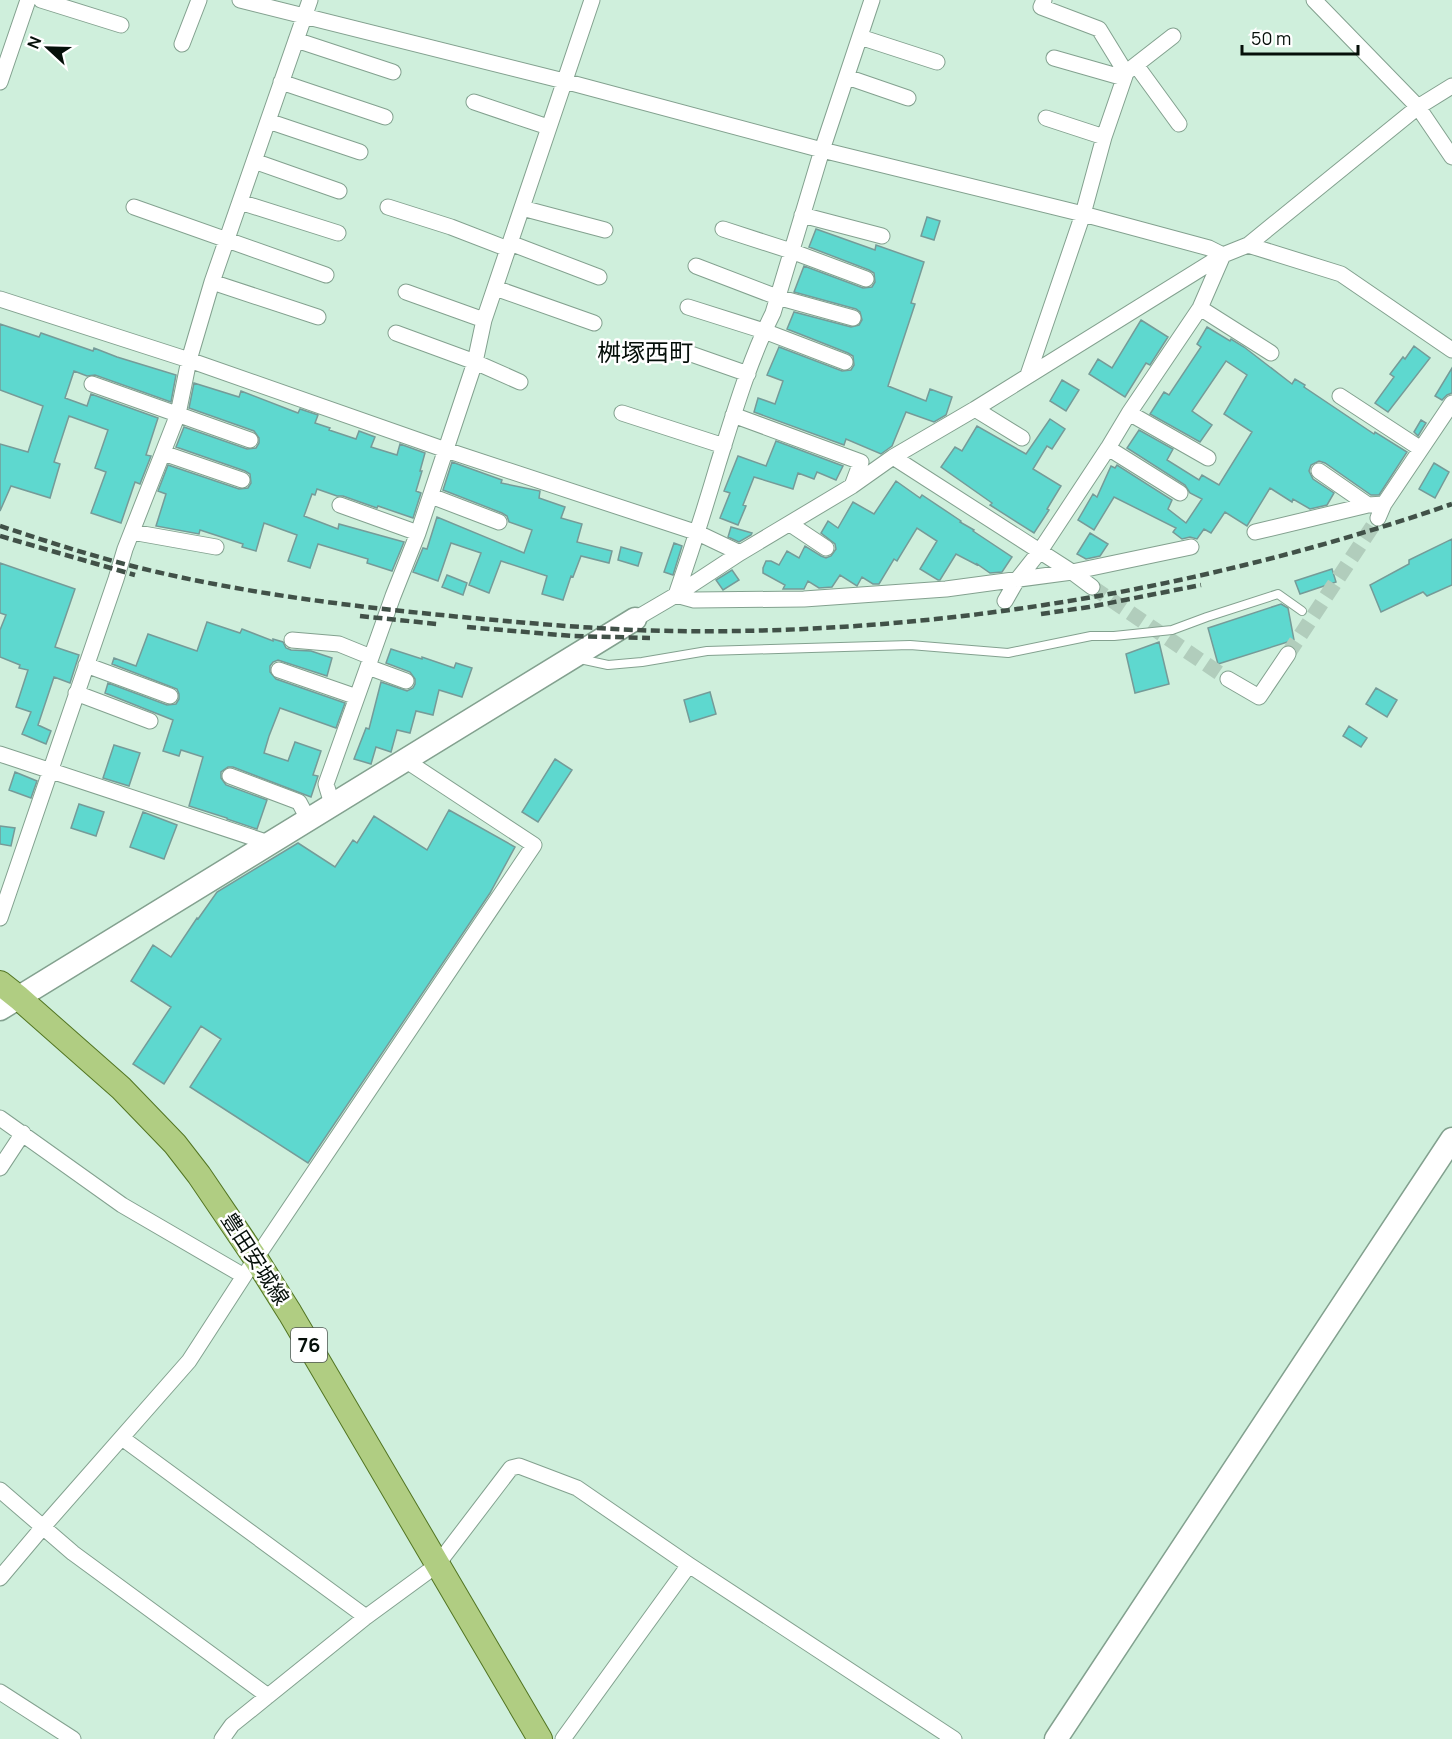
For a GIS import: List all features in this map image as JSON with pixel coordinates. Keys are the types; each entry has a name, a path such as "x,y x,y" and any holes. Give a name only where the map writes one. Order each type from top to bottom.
{"main road":[{"name":"豊田安城線","path":"0,983 10,1003 121,1089 175,1144 199,1175 250,1267 290,1313 540,1739"}],"street":[{"path":"1,78 28,0"},
{"path":"41,0 121,25"},
{"path":"182,44 199,0"},
{"path":"240,0 564,81 822,150 1083,214 1209,248 1222,255"},
{"path":"0,918 132,532 178,414 189,360 212,282 310,0"},
{"path":"332,804 326,784 431,496 475,362 484,320 592,0"},
{"path":"676,595 698,533 733,415 773,313 822,150 872,0"},
{"path":"1044,0 1041,8 1099,29 1129,72 1179,124"},
{"path":"1314,0 1418,107 1452,157"},
{"path":"1028,375 1083,214 1104,137 1129,72 1173,36"},
{"path":"860,37 937,62"},
{"path":"296,40 393,72"},
{"path":"1054,58 1129,72"},
{"path":"847,77 908,98"},
{"path":"282,82 385,117"},
{"path":"10,1003 676,595 740,553 852,486 893,457 975,409 1222,255 1248,245 1418,107 1452,86"},
{"path":"474,102 549,127"},
{"path":"1046,118 1104,137"},
{"path":"268,122 360,152"},
{"path":"254,161 339,191"},
{"path":"240,202 338,233"},
{"path":"134,207 326,275"},
{"path":"388,207 599,277"},
{"path":"522,208 605,230"},
{"path":"802,215 882,236"},
{"path":"723,229 866,279"},
{"path":"1248,245 1341,274 1452,350"},
{"path":"1005,601 1200,308 1222,255"},
{"path":"696,266 777,297 853,318"},
{"path":"212,282 318,317"},
{"path":"495,288 594,323"},
{"path":"406,292 484,320"},
{"path":"0,299 189,360 446,450 508,476 698,533 740,553"},
{"path":"687,307 845,362"},
{"path":"1200,308 1271,353"},
{"path":"396,333 475,362 520,382"},
{"path":"674,348 748,374"},
{"path":"92,384 250,440"},
{"path":"1340,396 1421,449"},
{"path":"1319,471 1368,505 1381,511 1452,404"},
{"path":"975,409 1022,438"},
{"path":"622,413 724,446"},
{"path":"1129,413 1208,459"},
{"path":"733,415 861,462 852,486"},
{"path":"1108,448 1180,493"},
{"path":"163,453 242,480"},
{"path":"893,457 1092,587"},
{"path":"431,496 499,522"},
{"path":"340,505 418,533"},
{"path":"1255,532 1368,505"},
{"path":"790,524 826,548"},
{"path":"132,532 216,547"},
{"path":"676,595 694,600 804,599 946,589 1072,572 1191,547"},
{"path":"292,640 339,644 406,681"},
{"path":"1228,679 1259,697 1288,654"},
{"path":"86,665 170,696"},
{"path":"279,670 357,697"},
{"path":"76,693 150,721"},
{"path":"0,754 269,843"},
{"path":"0,1578 189,1361 534,845 405,760"},
{"path":"230,776 299,802 308,819"},
{"path":"0,1118 122,1205 250,1267"},
{"path":"0,1168 23,1133"},
{"path":"1056,1739 1452,1139"},
{"path":"122,1438 366,1617"},
{"path":"222,1739 232,1725 366,1617 437,1565 511,1468 519,1466 577,1488 689,1565 954,1739"},
{"path":"0,1490 73,1553 268,1696"},
{"path":"563,1739 689,1565"},
{"path":"0,1692 73,1739"}],"lane":[{"path":"573,657 608,665 707,651 910,645 1008,653 1091,636 1172,630 1278,594 1302,611"}],"building":[{"path":"927,217 940,221 934,240 921,236"},
{"path":"816,229 875,250 876,245 924,262 911,303 915,304 888,386 926,401 930,389 952,397 946,415 934,422 906,412 892,446 881,454 846,439 844,445 754,412 758,398 775,404 783,381 767,375 779,347 842,371 851,370 854,365 853,356 848,353 787,329 794,312 851,327 859,325 862,320 860,312 856,309 794,292 804,266 863,288 872,287 875,282 874,273 869,270 809,247"},
{"path":"1141,320 1168,337 1150,365 1146,363 1125,397 1089,374 1098,359 1112,368"},
{"path":"0,324 39,337 41,333 93,351 94,348 176,375 171,402 95,375 87,376 74,371 65,398 87,406 91,394 158,418 146,455 151,456 140,484 135,482 121,523 91,513 106,472 95,468 108,430 69,416 54,462 60,464 50,498 11,486 0,511 0,444 28,452 43,406 0,390"},
{"path":"1207,327 1244,347 1292,384 1295,379 1374,434 1375,432 1407,452 1379,495 1371,495 1319,461 1311,465 1309,471 1313,479 1334,493 1327,505 1310,509 1293,499 1292,502 1270,488 1247,526 1225,512 1211,533 1204,529 1197,539 1190,537 1182,539 1173,532 1176,528 1114,497 1094,530 1078,520 1093,494 1097,497 1111,466 1115,468 1117,465 1172,500 1168,509 1186,523 1202,499 1190,493 1185,485 1127,448 1139,430 1173,449 1167,460 1199,480 1202,475 1219,485 1252,432 1224,414 1247,375 1226,361 1192,411 1212,425 1200,442 1150,414 1164,392 1169,395 1201,347 1197,344"},
{"path":"1414,346 1430,358 1388,412 1375,403 1394,377 1390,374"},
{"path":"1452,368 1452,393 1442,400 1435,396"},
{"path":"1062,380 1079,390 1066,411 1050,401"},
{"path":"194,383 239,397 241,391 298,413 300,409 318,415 315,423 356,439 359,431 375,437 371,447 397,455 400,444 425,453 416,491 421,493 413,518 317,489 315,495 312,494 304,516 338,529 339,524 404,542 392,571 367,563 368,559 318,544 310,568 288,561 297,535 264,523 256,551 242,547 243,544 200,530 199,534 156,526 166,494 158,491 168,465 239,489 248,488 251,483 250,474 245,471 176,447 184,427 247,449 256,448 259,443 259,438 254,431 189,408"},
{"path":"1050,419 1065,429 1052,449 1047,446 1033,469 1061,486 1034,533 990,505 992,503 941,467 955,447 962,451 977,426 1026,454"},
{"path":"1421,420 1426,423 1418,436 1414,432"},
{"path":"776,441 843,466 836,480 817,472 814,479 798,473 793,489 754,477 738,525 720,518 730,493 724,491 738,456 766,466"},
{"path":"452,462 502,480 501,483 540,491 539,498 565,507 561,518 582,524 577,542 612,551 609,563 581,556 563,600 542,594 547,576 501,561 489,593 469,585 481,553 451,543 438,581 413,572 423,548 427,549 437,517 524,553 532,530 509,522 507,516 502,513 443,490"},
{"path":"1434,463 1449,472 1435,498 1419,489"},
{"path":"896,481 920,498 922,495 1012,557 1002,572 990,573 956,554 938,580 920,569 937,541 917,528 897,561 894,559 879,584 873,584 862,577 857,586 840,575 832,587 819,588 808,581 804,589 783,589 785,585 763,573 766,561 779,565 787,551 799,558 805,546 826,558 831,556 836,549 835,544 821,533 828,521 838,528 853,502 874,514"},
{"path":"731,527 752,533 739,542 728,537"},
{"path":"1090,533 1108,544 1100,556 1086,559 1077,554"},
{"path":"1452,539 1452,585 1427,596 1423,592 1381,612 1370,585 1409,564 1409,560"},
{"path":"674,543 682,546 673,575 664,572"},
{"path":"621,547 642,553 638,566 618,560"},
{"path":"0,563 75,589 55,647 79,655 70,683 54,677 38,725 51,731 46,744 22,734 31,712 16,707 28,670 19,668 20,665 0,657 0,630 6,615 0,613"},
{"path":"1332,569 1336,582 1300,594 1295,581"},
{"path":"732,570 739,580 723,590 716,580"},
{"path":"447,575 467,583 463,595 442,587"},
{"path":"1281,604 1288,608 1294,640 1218,664 1208,628"},
{"path":"207,622 240,633 242,629 273,641 273,639 283,642 286,648 291,650 311,651 332,658 327,676 278,660 270,666 270,672 276,679 345,703 336,728 280,708 269,736 264,753 288,761 295,742 321,751 313,775 318,776 311,797 233,767 228,767 221,772 221,778 226,785 267,800 257,829 189,806 203,757 181,750 179,756 163,751 173,720 105,693 108,683 167,705 176,704 179,699 177,689 112,664 114,658 136,666 148,634 197,651"},
{"path":"1159,642 1169,684 1135,693 1126,654"},
{"path":"391,649 454,668 456,663 472,668 462,697 439,690 433,715 416,711 410,733 397,730 391,752 376,747 371,764 354,759 366,728 369,729 381,682 407,691 415,684 415,679 410,672 386,663"},
{"path":"1376,688 1397,700 1387,717 1366,704"},
{"path":"710,692 716,714 690,722 684,700"},
{"path":"1349,726 1367,738 1361,747 1343,736"},
{"path":"114,745 140,753 129,786 103,778"},
{"path":"555,759 572,770 538,822 522,812"},
{"path":"15,772 37,781 31,798 9,790"},
{"path":"79,804 104,812 96,836 71,828"},
{"path":"449,810 515,847 490,893 308,1163 190,1087 221,1039 201,1026 164,1084 133,1064 171,1007 131,981 153,945 171,957 217,892 298,843 335,867 353,840 357,843 374,816 427,850"},
{"path":"143,812 177,825 164,859 130,847"},
{"path":"0,826 15,828 11,846 0,844"}],"tunnel":[{"path":"1288,654 1378,518"},
{"path":"1092,587 1228,679"}],"railway":[{"path":"0,526 98,557 157,572 235,588 314,600 432,614 597,628 672,631 771,630 871,625 969,615 1068,601 1165,583 1262,561 1452,504"},
{"path":"0,536 135,575"},
{"path":"1041,614 1201,585"},
{"path":"360,616 437,624"},
{"path":"467,627 572,636 650,638"}],"district":[{"name":"桝塚西町","path":"645,353"}]}
